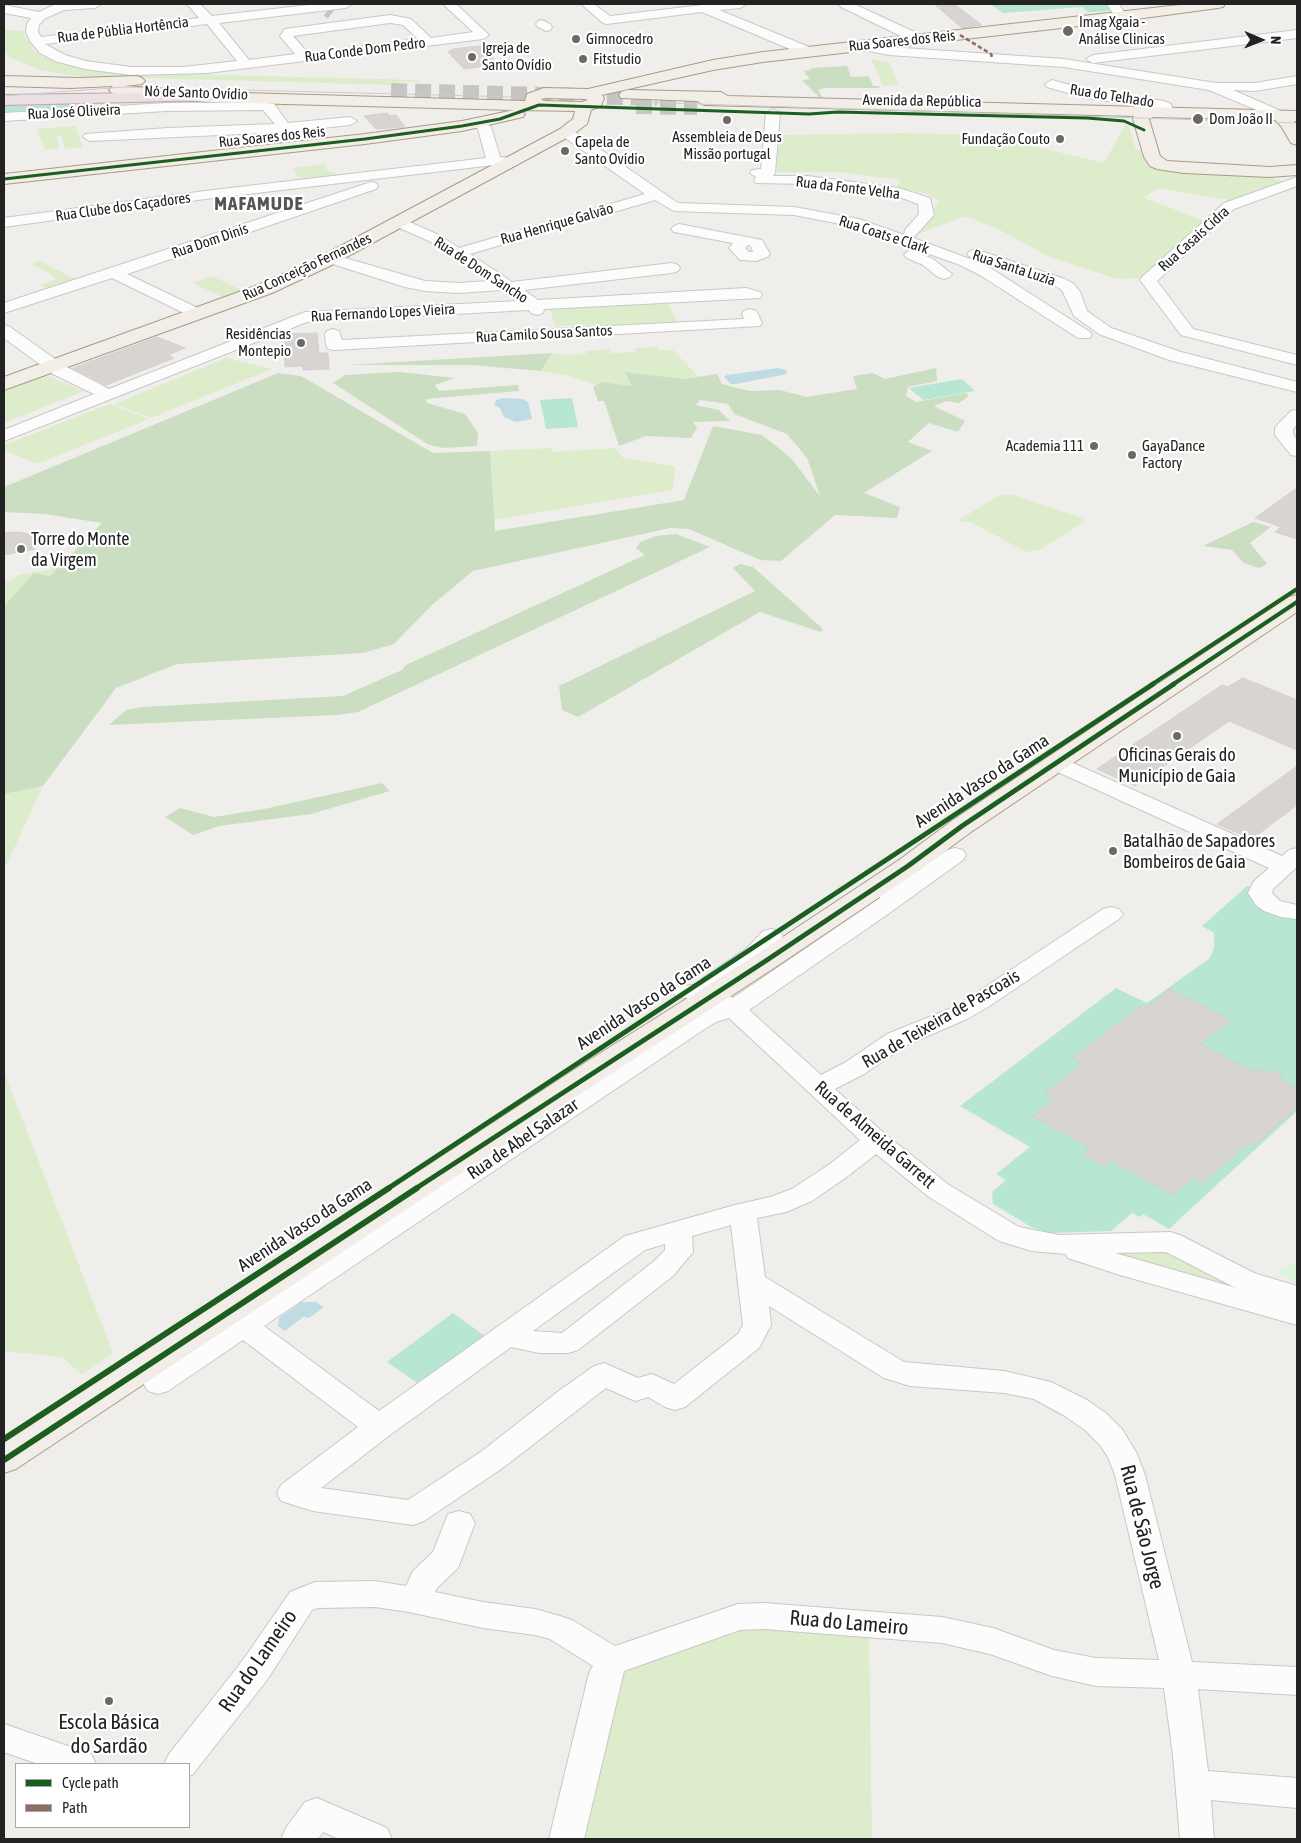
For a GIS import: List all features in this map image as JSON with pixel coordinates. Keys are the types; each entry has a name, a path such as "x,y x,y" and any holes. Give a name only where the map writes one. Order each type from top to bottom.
{"highway":[{"path":"4,93 73,86"},
{"path":"4,100 209,97"}],"main road":[{"name":"Rua Soares dos Reis","path":"587,100 646,80 714,65 1218,4"},
{"path":"646,80 645,89 659,96"},
{"path":"4,81 73,86 187,82 542,99"},
{"name":"Nó de Santo Ovídio","path":"4,87 73,86 389,95 186,94 73,86"},
{"path":"117,90 209,97 587,100 809,114 843,108"},
{"path":"587,100 659,96 811,100 843,108"},
{"name":"Rua Soares dos Reis","path":"4,179 365,139 478,123 523,112 542,99"},
{"name":"Rua Conceição Fernandes","path":"4,384 265,289 331,259 400,222 503,162 566,132 581,121 587,100"},
{"name":"Avenida da República","path":"700,104 1097,119 1124,121 1144,130"},
{"name":"Avenida da República","path":"843,108 1160,112 1297,116"},
{"path":"1160,112 1144,115 1141,119 1152,157 1156,162 1163,165 1184,168 1270,172 1297,170"},
{"path":"1278,115 1288,123 1296,135"},
{"path":"1270,172 1297,180"},
{"name":"Avenida Vasco da Gama","path":"4,1460 580,1080 710,998 771,936 994,797 1297,588"},
{"name":"Avenida Vasco da Gama","path":"4,1438 710,998 889,890 994,797 1057,763 1297,602"}],"street":[{"path":"4,9 40,16 61,9 95,4"},
{"name":"Rua de Públia Hortência","path":"36,40 210,20 262,8 328,10 346,4"},
{"name":"Rua Conde Dom Pedro","path":"36,40 45,50 60,58 107,68 131,71 183,71 483,35 449,4"},
{"path":"587,4 607,20 696,6 740,4"},
{"path":"845,4 918,39"},
{"path":"1113,4 1121,17"},
{"path":"177,9 195,5 210,20 246,64"},
{"path":"696,6 809,52"},
{"path":"328,10 343,25"},
{"path":"36,40 32,32 33,24 40,16"},
{"path":"305,57 286,36 289,32 390,19 408,22 428,42"},
{"path":"1064,62 1297,34"},
{"path":"863,46 889,51 1064,62 1212,86 1255,87 1297,80"},
{"name":"Rua do Telhado","path":"1052,84 1091,95 1159,104 1166,107 1160,112"},
{"path":"1212,86 1278,115"},
{"path":"1241,99 1255,87"},
{"path":"334,103 365,139"},
{"name":"Rua José Oliveira","path":"4,117 156,108 263,106 269,107 285,128"},
{"name":"Rua da Fonte Velha","path":"773,113 768,173 759,177 808,180 899,192 925,201 927,215 910,233"},
{"path":"90,137 285,128 350,121"},
{"path":"478,123 484,127 503,162"},
{"path":"566,132 674,207 680,214 673,257 681,297 694,326"},
{"name":"Rua Clube dos Caçadores","path":"4,224 205,195 415,170 503,162"},
{"name":"Rua Dom Dinis","path":"4,308 113,274 415,170"},
{"name":"Rua Casais Cidra","path":"1297,180 1229,206 1148,280 1187,332 1297,360"},
{"name":"Rua Henrique Galvão","path":"457,253 657,195"},
{"name":"Rua Coats e Clark","path":"674,207 794,211 854,222 965,262 986,272 1084,335"},
{"name":"Rua Santa Luzia","path":"794,211 822,212 855,217 1059,282 1072,292 1080,313 1105,331 1175,356 1297,386"},
{"path":"831,218 928,262 944,274"},
{"name":"Rua de Dom Sancho","path":"400,222 420,231 457,253 534,304 542,334"},
{"path":"679,229 744,240"},
{"path":"331,259 405,282 425,286 458,288 508,286 673,257"},
{"path":"113,274 198,314"},
{"name":"Rua Fernando Lopes Vieira","path":"4,436 106,394 305,317 746,293 754,295"},
{"name":"Rua Camilo Sousa Santos","path":"333,334 334,345 754,322 750,314"},
{"path":"4,330 54,366 106,394"},
{"path":"1296,417 1284,428 1284,435 1297,451"},
{"path":"1057,763 1291,861 1262,886 1260,893 1264,900 1272,906 1281,910 1297,912"},
{"path":"889,890 955,855"},
{"name":"Rua de Teixeira de Pascoais","path":"818,1086 855,1068 896,1040 958,1014 979,1002 1111,914"},
{"name":"Rua de Almeida Garrett","path":"710,998 818,1086 876,1140 939,1191 1008,1234 1032,1241 1059,1244 1170,1242 1244,1280 1297,1296"},
{"name":"Rua de Abel Salazar","path":"158,1383 707,1017 710,998"},
{"path":"414,1601 424,1580 447,1559 466,1524 314,1499 292,1493 379,1427 635,1243 776,1205 802,1194 839,1170 876,1140"},
{"path":"413,1514 493,1459 570,1398 604,1374 635,1390 652,1385 675,1399 749,1341 757,1325 743,1213"},
{"path":"507,1336 539,1344 568,1344 663,1268 679,1252 678,1230"},
{"name":"Rua de Almeida Garrett","path":"1059,1244 1130,1268 1297,1314"},
{"name":"Rua de São Jorge","path":"752,1282 894,1370 910,1375 1024,1386 1057,1397 1096,1422 1115,1442 1130,1474 1150,1550 1163,1615 1180,1676 1193,1784 1197,1839"},
{"path":"244,1326 379,1427"},
{"name":"Rua do Lameiro","path":"182,1763 255,1670 301,1601 315,1595 375,1594 483,1615 535,1622 560,1629 612,1661 683,1638 738,1617 764,1616 942,1630 993,1641 1052,1662 1096,1672 1221,1676 1297,1681"},
{"path":"566,1839 606,1673 612,1661"},
{"path":"4,1738 76,1763"},
{"path":"1193,1784 1297,1793"},
{"path":"298,1839 317,1813 375,1839"}],"green space":[{"path":"990,4 1110,4 1114,10 1088,12 1082,7 1003,13"},
{"path":"4,30 24,31 25,37 33,47 30,48 43,57 61,64 104,72 419,80 418,82 398,82 395,85 73,76 41,70 9,57 4,52"},
{"path":"871,59 889,62 899,85 883,86"},
{"path":"847,66 851,77 869,76 873,86 880,86 879,88 825,88 818,90 823,98 820,98 802,80 810,79 803,71 811,70 810,68"},
{"path":"74,101 316,102 275,107 257,102 201,102 126,105 124,107 75,110"},
{"path":"74,101 75,110 4,114 4,105"},
{"path":"1125,125 1129,126 1136,150 1140,150 1147,165 1159,169 1267,177 1287,182 1255,190 1234,201 1158,188 1144,198 1208,222 1146,275 1140,278 1117,279 1050,257 1000,230 965,216 918,234 939,201 925,193 894,189 901,180 839,172 771,172 775,138 784,135 903,133 986,135 1104,163"},
{"path":"75,126 83,147 65,149 61,136 56,136 60,148 45,150 37,129"},
{"path":"324,164 328,171 338,176 301,181 293,168"},
{"path":"40,261 75,279 46,288 40,285 57,279 50,273 30,264"},
{"path":"212,276 243,291 225,298 193,283"},
{"path":"668,304 679,324 555,326 550,309"},
{"path":"658,347 659,350 673,350 699,377 683,379 626,372 632,386 601,382 597,385 570,376 541,371 552,353 564,355 586,354 586,351 610,349 611,353 636,352 635,348"},
{"path":"552,353 541,371 471,365 346,365"},
{"path":"226,358 272,369 151,418 114,404"},
{"path":"936,368 937,381 908,387 906,396 916,402 966,393 969,396 959,403 946,401 934,406 965,421 958,432 929,423 908,442 932,451 864,493 900,507 897,518 835,515 781,561 760,560 689,529 670,528 473,571 432,605 394,644 363,653 177,664 116,688 43,786 4,794 4,606 34,573 50,576 102,523 45,514 4,512 4,487 278,373 301,376 433,453 490,451 495,531 684,500 713,426 762,435 791,458 820,496 807,458 787,434 734,414 728,404 700,400 696,405 719,410 730,421 693,422 697,428 691,438 646,436 619,446 604,401 598,401 593,387 601,382 632,386 625,372 683,379 717,374 722,384 750,391 780,390 806,397 857,389 853,376 873,373 885,379"},
{"path":"400,372 455,378 435,385 439,391 518,385 519,391 426,399 427,403 465,414 478,433 477,446 444,448 429,445 333,383 345,375"},
{"path":"45,375 84,391 4,423 4,390"},
{"path":"962,379 975,391 923,400 909,388"},
{"path":"572,398 578,427 546,429 540,400"},
{"path":"110,404 149,419 37,464 4,450 4,445"},
{"path":"552,448 553,452 615,448 623,458 675,466 673,490 494,520 490,451"},
{"path":"1013,495 1082,518 1084,522 1039,550 1027,552 970,522 957,521 996,497"},
{"path":"1253,522 1271,527 1250,543 1267,564 1259,568 1244,563 1232,550 1203,546"},
{"path":"676,534 710,547 358,712 337,715 109,725 126,710 143,707 343,696 645,555 636,548 640,542 656,536"},
{"path":"740,564 753,567 823,629 821,632 760,612 578,717 562,710 559,686 755,591 733,568"},
{"path":"61,567 50,576 34,573 4,606 4,584 19,575"},
{"path":"382,783 390,791 311,814 219,826 193,835 165,817 180,808 214,817 264,809"},
{"path":"43,786 4,870 4,794"},
{"path":"1247,886 1251,887 1290,918 1297,918 1297,1111 1169,1229 1143,1214 1139,1217 1132,1213 1111,1231 1050,1233 1033,1228 993,1204 992,1192 1006,1180 996,1174 1030,1147 960,1106 1116,988 1147,1003 1210,958 1214,948 1214,933 1202,926"},
{"path":"4,1072 113,1353 82,1375 62,1357 4,1351"},
{"path":"1165,1249 1254,1290 1297,1302 1297,1307 1115,1255 1116,1253"},
{"path":"1297,1261 1297,1284 1277,1271"},
{"path":"453,1313 485,1336 420,1385 387,1362"},
{"path":"744,1625 869,1635 872,1839 585,1839 623,1672"}],"water":[{"path":"778,368 786,370 787,374 736,384 731,384 724,377 727,375"},
{"path":"503,398 522,399 528,402 532,419 516,422 504,417 500,408 494,405 496,400"},
{"path":"301,1302 316,1302 324,1307 309,1318 303,1317 285,1331 278,1326 279,1318"}],"building":[{"path":"934,4 954,4 982,25 962,28"},
{"name":"Igreja de Santo Ovídio","path":"480,46 494,59 485,60 489,64 486,64 488,66 464,69 448,52 453,49"},
{"path":"387,113 390,116 396,115 405,127 376,129 364,116"},
{"name":"Residências Montepio","path":"317,333 319,353 328,353 329,369 303,370 303,366 285,367 284,334"},
{"path":"157,337 185,348 168,355 174,358 106,385 73,368"},
{"path":"1297,488 1297,539 1275,532 1281,527 1255,518"},
{"path":"4,533 25,533 50,544 30,547 35,549 4,555"},
{"name":"Oficinas Gerais do Município de Gaia","path":"1243,678 1297,700 1297,750 1229,721 1135,786 1097,769 1222,685 1228,687"},
{"name":"Oficinas Gerais do Município de Gaia","path":"1297,766 1297,805 1252,839 1217,824"},
{"path":"1170,989 1230,1020 1200,1044 1254,1072 1259,1069 1267,1073 1271,1070 1284,1077 1280,1080 1297,1089 1297,1108 1254,1145 1249,1143 1202,1183 1193,1178 1173,1195 1112,1161 1105,1167 1083,1154 1090,1148 1032,1116 1054,1099 1044,1094 1083,1064 1072,1058 1142,1005 1146,1008"}],"tunnel":[{"path":"328,10 332,13"},
{"path":"391,91 657,98"},
{"path":"636,106 697,107"}],"tram line":[{"path":"4,96 125,87 516,97"},
{"path":"634,102 1297,123"}],"marked path":[{"path":"960,35 991,54 992,57"}],"cycle path":[{"path":"4,179 365,139 462,126 500,119 539,105 809,114 838,112 1087,118 1124,121 1144,130"},
{"path":"4,1439 657,1012 1297,589"},
{"path":"4,1460 580,1080 764,962 908,866 962,826 1297,602"}],"place":[{"name":"Imag Xgaia - Análise Clinicas","path":"1068,31"},
{"name":"Gimnocedro","path":"576,39"},
{"name":"Igreja de Santo Ovídio","path":"472,57"},
{"name":"Fitstudio","path":"583,59"},
{"name":"Dom João II","path":"1198,119"},
{"name":"Assembleia de Deus Missão portugal","path":"727,120"},
{"name":"Fundação Couto","path":"1060,139"},
{"name":"Capela de Santo Ovídio","path":"565,151"},
{"name":"Residências Montepio","path":"301,343"},
{"name":"Academia 111","path":"1094,446"},
{"name":"GayaDance Factory","path":"1132,455"},
{"name":"Torre do Monte da Virgem","path":"21,549"},
{"name":"Oficinas Gerais do Município de Gaia","path":"1177,736"},
{"name":"Batalhão de Sapadores Bombeiros de Gaia","path":"1113,851"},
{"name":"Escola Básica do Sardão","path":"109,1701"}],"district":[{"name":"MAFAMUDE","path":"259,204"}]}
